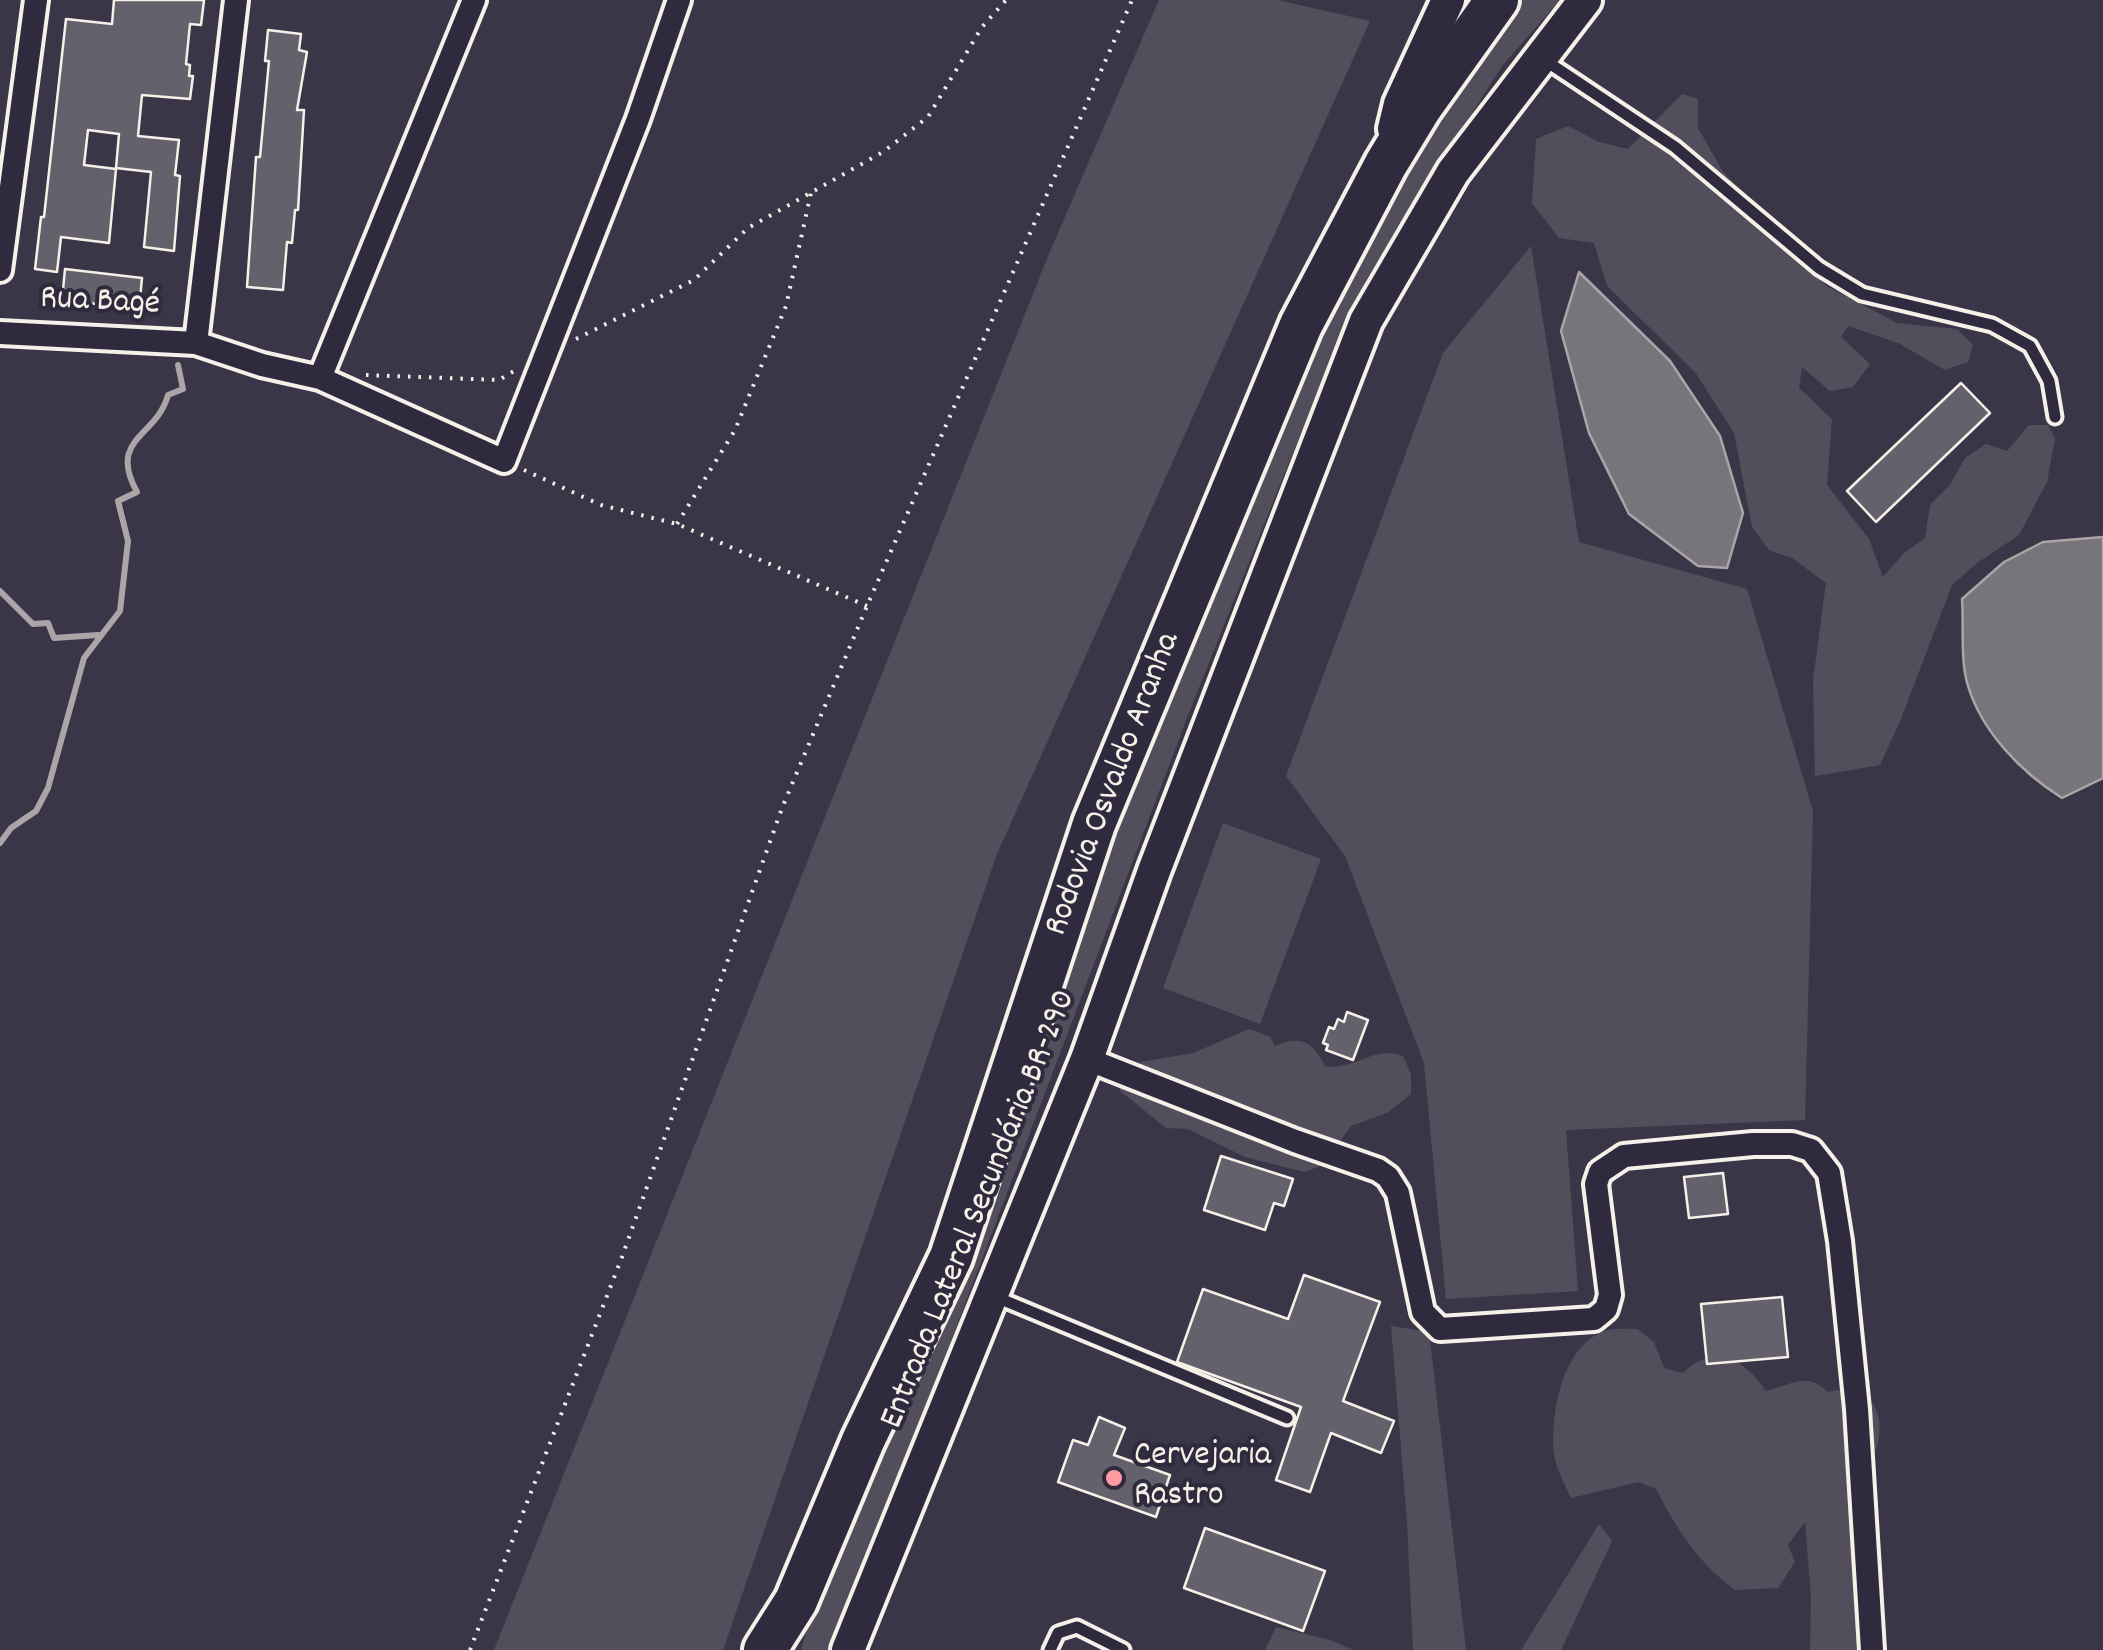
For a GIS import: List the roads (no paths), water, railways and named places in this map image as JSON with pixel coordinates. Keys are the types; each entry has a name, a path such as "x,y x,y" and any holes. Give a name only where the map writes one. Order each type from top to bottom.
{"highway":[{"name":"Rodovia Osvaldo Aranha","path":"765,1650 796,1600 863,1440 951,1257 1094,824 1301,325 1386,164 1420,108 1497,0"},
{"name":"Rodovia Osvaldo Aranha","path":"788,1650 796,1600"}],"main road":[{"path":"1386,164 1400,104 1448,0"},
{"name":"Entrada Lateral Secundária BR-290","path":"848,1650 1087,1059 1154,870 1366,320 1453,172 1586,0"}],"street":[{"path":"0,270 36,0"},
{"path":"196,344 236,0"},
{"path":"320,378 474,0"},
{"name":"Rua Bagé","path":"0,333 196,344 320,378 504,461 638,118 679,0"},
{"path":"1087,1059 1388,1177 1398,1193 1423,1312 1440,1329 1594,1319 1606,1309 1610,1295 1596,1184 1600,1172 1624,1156 1753,1144 1792,1144 1810,1150 1829,1173 1840,1241 1857,1409 1872,1650"}],"lane":[{"path":"1539,56 1675,147 1819,268 1862,294 1992,325 2030,346 2049,380 2055,417"},
{"path":"992,1295 1287,1418"},
{"path":"1050,1650 1058,1633 1077,1627 1118,1649"}],"waterway":[{"path":"0,843 11,828 36,811 48,788 84,658 120,611 128,541 118,501 137,492 129,474 131,449 168,395 183,389 178,365"},
{"path":"0,591 33,624 48,623 54,638 98,635"}],"place":[{"name":"Cervejaria Rastro","path":"1114,1478"}]}
